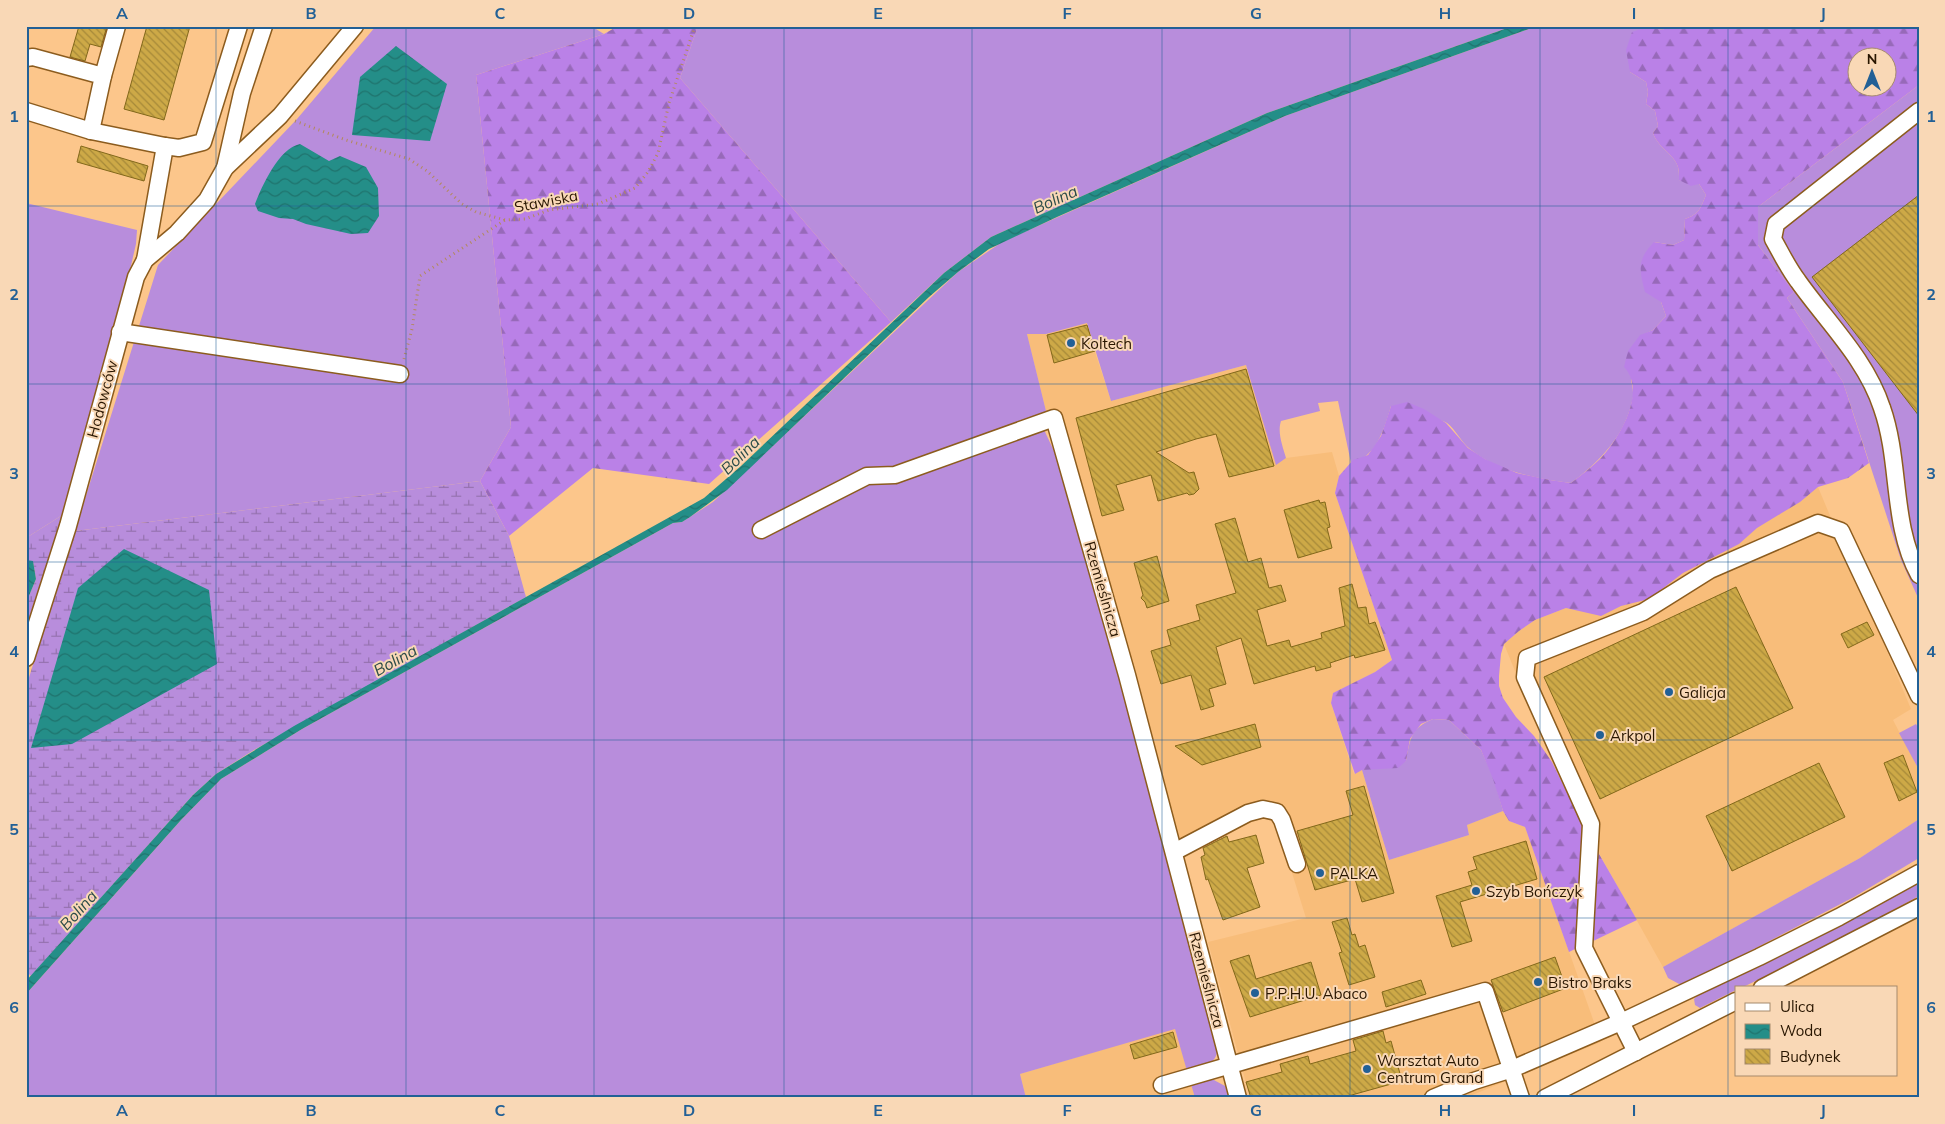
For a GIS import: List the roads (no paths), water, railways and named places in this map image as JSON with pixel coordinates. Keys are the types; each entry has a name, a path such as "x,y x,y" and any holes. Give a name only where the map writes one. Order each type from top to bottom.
{"street":[{"path":"91,131 117,26"},
{"path":"26,111 91,131 165,146 179,148 203,142 239,26"},
{"name":"Hodowców","path":"225,168 242,93 264,26"},
{"name":"Hodowców","path":"26,658 68,526 136,277 144,260 177,233 206,200 225,168 280,116 355,26"},
{"path":"26,58 34,57 104,76"},
{"path":"1919,111 1776,224 1772,238 1798,280 1855,356 1870,380 1882,406 1891,437 1901,519 1907,547 1919,575"},
{"path":"144,260 165,146"},
{"path":"120,332 400,374"},
{"name":"Rzemieślnicza","path":"761,530 867,476 895,475 1054,418 1128,675 1238,1098"},
{"path":"1636,1052 1584,948 1591,824 1525,677 1527,658 1642,612 1710,570 1818,523 1841,530 1919,696"},
{"path":"1174,852 1248,813 1263,809 1277,812 1282,820 1297,864"},
{"path":"1433,1098 1474,1081 1512,1069 1621,1022 1767,953 1919,873"},
{"path":"1766,986 1919,907"},
{"path":"1162,1084 1230,1066 1485,991 1521,1098"},
{"path":"1545,1098 1735,1002"}],"water":[{"path":"1513,26 1537,26 1285,116 989,249 929,297 727,490 690,517 682,522 673,523 302,729 221,779 181,820 26,994 26,981 193,795 216,774 294,726 704,498 741,466 944,273 991,237 1267,113"},
{"path":"396,46 447,84 430,141 352,135 360,77"},
{"path":"300,144 329,161 340,156 366,167 378,188 379,216 368,233 351,234 306,224 293,219 279,218 258,211 255,204 272,169 285,153 292,147"},
{"path":"124,549 209,590 217,664 72,744 31,748 78,588"},
{"path":"26,560 33,561 36,579 26,603"}],"place":[{"name":"Koltech","path":"1071,343"},
{"name":"Galicja","path":"1669,692"},
{"name":"Arkpol","path":"1600,735"},
{"name":"PALKA","path":"1320,873"},
{"name":"Szyb Bończyk","path":"1476,891"},
{"name":"Bistro Braks","path":"1538,982"},
{"name":"P.P.H.U. Abaco","path":"1255,993"},
{"name":"Warsztat Auto Centrum Grand","path":"1367,1069"}],"water label":[{"name":"Bolina","path":"1055,199"},
{"name":"Bolina","path":"740,455"},
{"name":"Bolina","path":"395,660"},
{"name":"Bolina","path":"78,910"}]}
